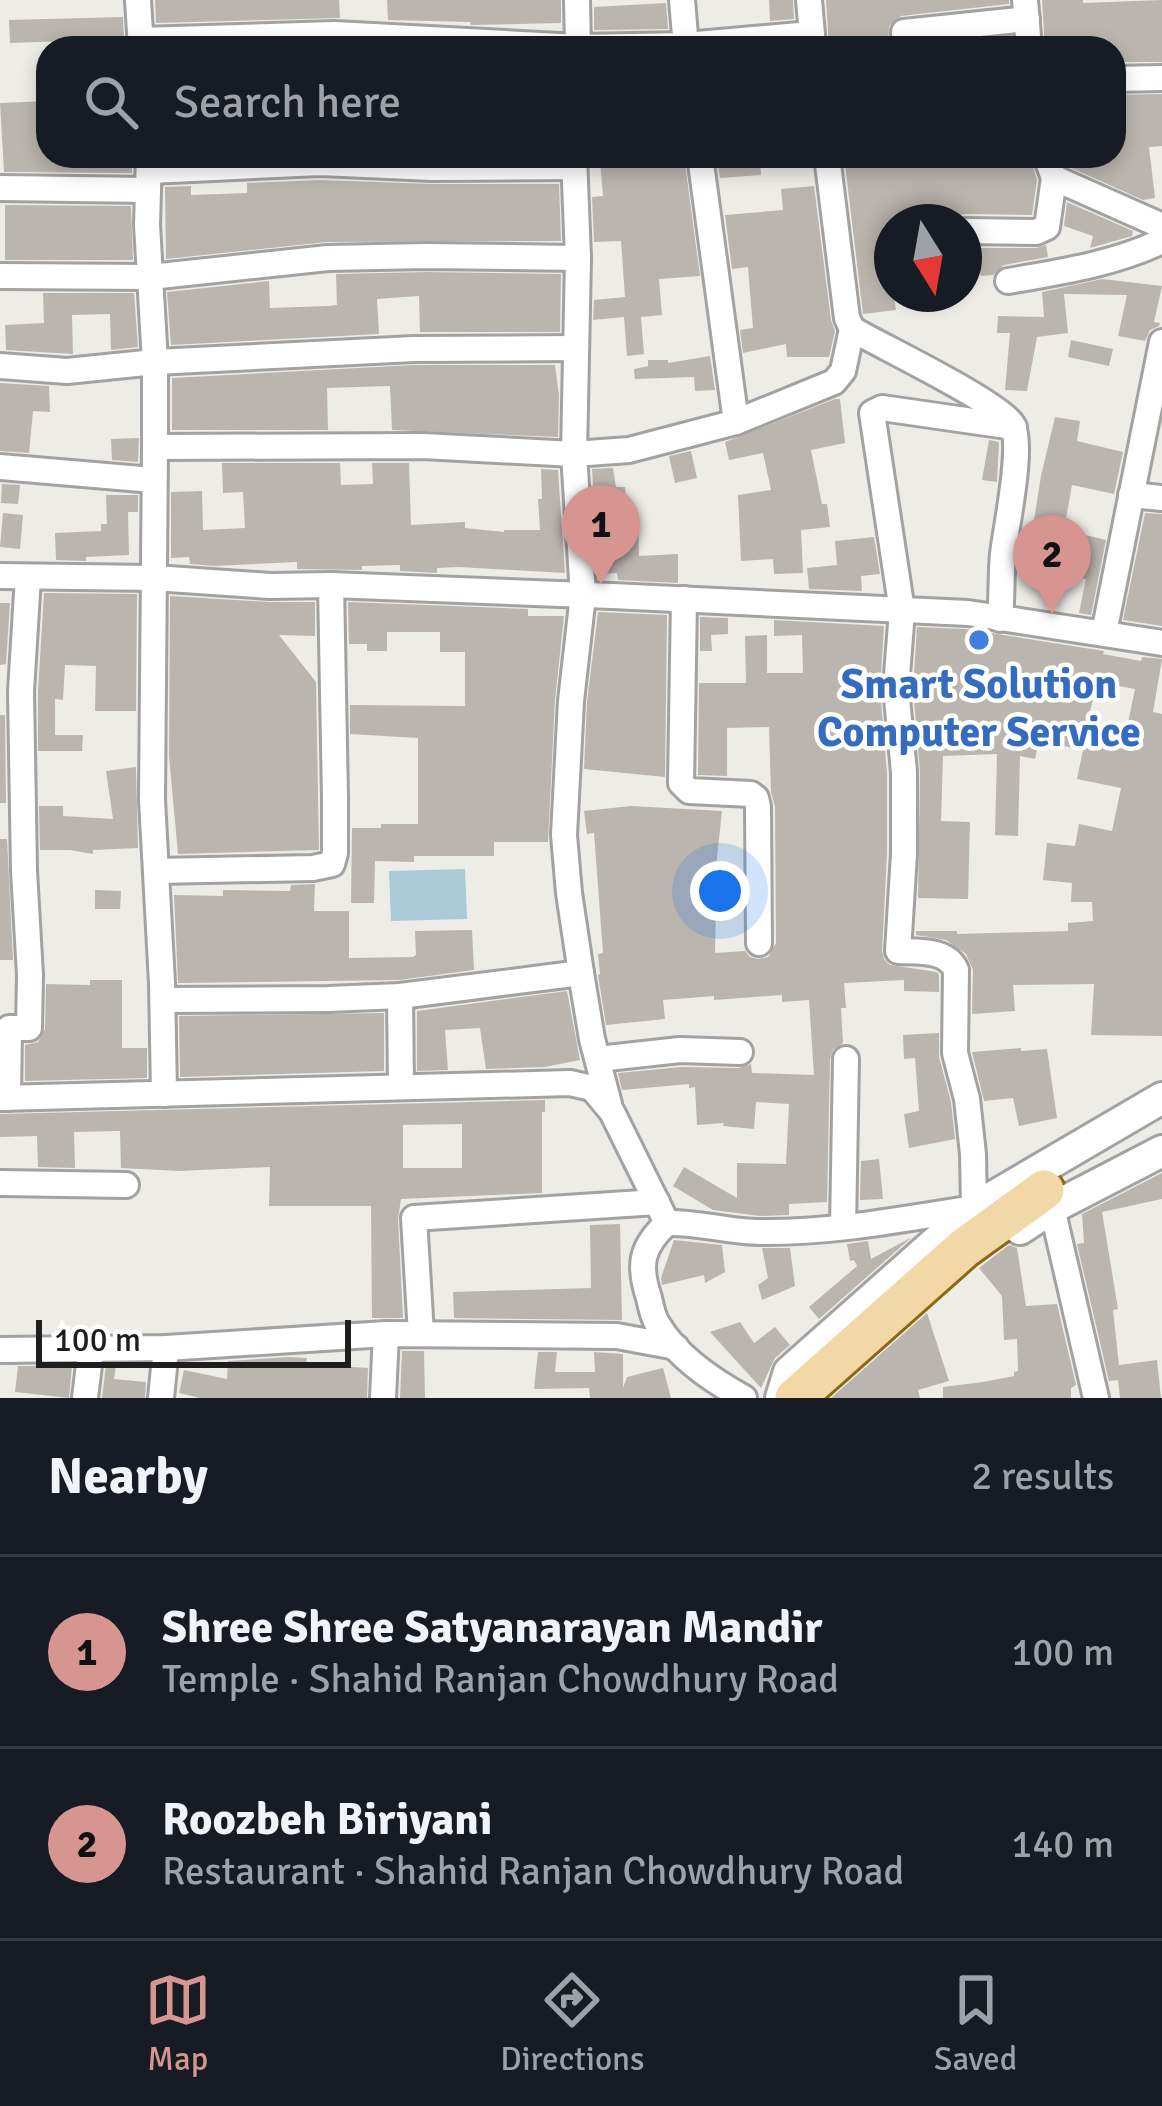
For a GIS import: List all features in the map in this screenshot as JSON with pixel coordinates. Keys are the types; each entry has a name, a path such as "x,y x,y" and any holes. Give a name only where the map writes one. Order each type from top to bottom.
{"main road":[{"path":"795,1398 964,1248 1048,1199"}],"street":[{"path":"138,0 140,36"},
{"path":"577,0 578,36"},
{"path":"682,0 685,36"},
{"path":"808,0 812,36"},
{"path":"904,36 904,32 1026,9"},
{"path":"295,36 369,36"},
{"path":"1126,79 1162,78"},
{"path":"0,188 225,168"},
{"path":"574,168 578,258 574,454 583,595 564,835 569,893 581,973 612,1112 662,1212 641,1274 657,1324 692,1364 744,1398"},
{"path":"702,168 736,422"},
{"path":"155,448 423,446 574,454 629,449 736,422 834,382 843,370 852,329 829,168"},
{"path":"982,231 1036,232 1047,227 1050,168"},
{"path":"1052,168 1162,226"},
{"path":"149,172 155,448 152,800 164,1094"},
{"path":"1008,281 1109,260 1162,241"},
{"path":"0,276 149,277 328,258 578,258"},
{"path":"852,329 977,398 1014,427 1016,454 1000,619"},
{"path":"1104,633 1162,342"},
{"path":"0,367 67,371 414,349 575,348"},
{"path":"974,1208 967,1099 955,1053 956,970 944,956 898,951 904,772 896,688 902,611 872,413 882,408 1014,427"},
{"path":"0,467 154,481"},
{"path":"1131,495 1162,498"},
{"path":"0,576 154,578 968,614 1162,643"},
{"path":"28,577 12,754 24,871 29,1028 9,1028 4,1098 570,1083 592,1088 612,1112"},
{"path":"156,871 332,864 331,585"},
{"path":"684,599 681,783 689,791 756,798 759,943"},
{"path":"163,1000 400,996 581,973"},
{"path":"400,996 401,1087"},
{"path":"598,1059 680,1050 740,1052"},
{"path":"843,1227 846,1059"},
{"path":"781,1398 789,1372 974,1208 1162,1098"},
{"path":"820,1398 913,1312 1048,1199 1162,1151"},
{"path":"0,1183 126,1186"},
{"path":"1048,1199 1096,1398"},
{"path":"421,1334 414,1218 662,1212 685,1222 758,1232 843,1227 974,1208"},
{"path":"0,1350 166,1348 386,1334 617,1336 676,1347"},
{"path":"383,1398 386,1334"},
{"path":"85,1398 91,1348"},
{"path":"161,1398 166,1348"}],"water":[{"path":"465,869 467,919 391,921 389,871"}],"building":[{"path":"155,0 339,0 340,18 156,23"},
{"path":"387,0 561,0 561,23 388,20"},
{"path":"769,0 793,0 794,19 770,21"},
{"path":"826,0 1009,0 1009,4 901,16 889,26 889,36 828,36"},
{"path":"1042,0 1162,0 1162,62 1126,62 1126,36 1044,36"},
{"path":"666,3 668,29 594,30 594,7"},
{"path":"123,17 124,36 36,36 36,42 10,43 9,20"},
{"path":"1162,94 1162,146 1149,147 1155,198 1143,200 1071,168 1126,168 1126,95"},
{"path":"36,102 36,168 132,168 132,173 4,172 0,103"},
{"path":"601,168 686,168 700,276 659,279 662,315 641,317 644,354 627,356 624,317 593,320 594,300 625,297 621,241 594,242 592,197 603,196"},
{"path":"718,168 761,168 761,175 720,178"},
{"path":"845,168 1034,168 1037,180 1032,215 982,214 982,204 874,204 874,312 880,312 863,314"},
{"path":"247,183 559,184 561,241 327,242 166,259 165,187 191,186 191,195 247,193"},
{"path":"814,186 835,331 829,357 787,357 786,344 743,353 740,330 753,328 748,267 732,269 725,215 783,210 781,189"},
{"path":"1067,202 1133,231 1132,236 1090,248 1093,236 1064,226"},
{"path":"5,205 131,206 133,260 5,260"},
{"path":"1046,245 1048,257 1004,265 993,275 982,276 982,248"},
{"path":"336,274 561,274 560,332 420,332 419,296 377,299 379,334 171,345 167,292 269,281 270,308 327,306 337,305"},
{"path":"1102,279 1162,286 1154,322 1159,326 1150,330 1145,341 1118,336 1127,295 1064,294 1068,333 1037,337 1027,391 1005,390 1010,333 997,333 998,316 1044,317 1042,292"},
{"path":"43,293 134,293 138,347 111,350 110,314 72,315 73,354 6,350 5,325 44,323"},
{"path":"1071,340 1113,349 1109,366 1068,357"},
{"path":"710,356 715,390 695,391 694,377 635,379 634,369 648,366 648,360 668,363"},
{"path":"414,365 555,365 558,437 392,430 390,386 327,388 328,430 172,430 172,378"},
{"path":"0,383 49,386 50,412 33,411 29,453 0,451"},
{"path":"840,399 845,443 811,450 830,527 801,530 803,573 774,574 773,559 741,561 738,495 771,490 763,453 729,460 725,442"},
{"path":"1055,417 1080,421 1077,441 1123,452 1114,494 1072,485 1064,530 1106,540 1091,615 1079,613 1086,579 1028,569 1029,573 1018,572 1023,533 1027,564"},
{"path":"139,438 138,462 112,460 111,439"},
{"path":"989,440 999,442 997,482 982,480"},
{"path":"691,451 697,478 675,483 669,456"},
{"path":"222,463 340,463 341,485 373,484 372,463 409,463 411,525 465,522 465,528 504,532 540,530 541,469 558,470 565,573 459,567 437,568 437,573 400,571 400,565 297,569 297,562 215,566 190,564 189,557 171,558 171,492 202,491 203,530 245,528 243,492 223,493"},
{"path":"613,468 616,487 625,487 628,520 638,519 639,556 678,554 678,583 618,580 617,573 598,574 592,469"},
{"path":"2,484 20,485 18,504 1,503"},
{"path":"106,495 138,495 138,512 128,512 129,555 56,560 55,533 101,531 101,524 107,524"},
{"path":"3,513 23,515 20,549 0,547"},
{"path":"1145,513 1162,514 1162,626 1123,620"},
{"path":"874,537 880,574 861,576 862,591 809,589 807,568 837,565 835,541"},
{"path":"44,593 137,594 136,711 95,711 96,666 65,665 63,700 55,699 55,735 83,735 82,751 38,751"},
{"path":"170,596 315,602 315,636 279,635 316,682 319,850 178,854 169,756"},
{"path":"348,602 528,609 528,616 564,616 548,842 494,842 494,856 375,861 374,903 351,903 352,828 418,824 418,738 350,734 350,705 465,706 465,652 440,652 440,632 387,632 387,651 367,651 367,644 349,644"},
{"path":"0,603 10,603 6,664 0,665"},
{"path":"598,612 667,615 665,777 584,769"},
{"path":"700,617 728,618 728,634 711,635 712,651 700,651"},
{"path":"774,620 884,626 880,689 887,854 882,951 890,965 937,972 939,992 904,991 904,980 844,983 843,1043 830,1059 827,1202 789,1204 789,1215 760,1216 713,1210 673,1186 684,1167 737,1198 737,1163 786,1164 789,1104 756,1102 754,1129 724,1123 697,1125 695,1087 622,1090 618,1073 751,1064 752,1073 814,1075 809,1000 782,1002 782,995 663,1000 665,1019 606,1025 598,975 598,954 603,953 594,833 587,834 584,811 631,806 722,811 715,953 745,951 750,957 768,957 776,943 769,727 727,728 727,776 698,775 699,683 746,683 745,636 767,635 767,673 803,673 802,635 774,636"},
{"path":"917,627 966,629 1141,661 1142,657 1162,659 1153,712 1162,714 1162,1036 1091,1035 1094,984 1013,985 1015,1011 972,1014 973,970 966,954 946,940 916,935 916,931 1068,931 1068,923 1093,921 1092,902 1071,902 1072,883 1043,880 1047,843 1075,846 1079,824 1112,831 1121,788 1077,779 1083,750 1039,741 1035,759 1020,756 1018,836 995,835 997,754 943,756 941,821 970,822 968,899 918,898 920,772 913,688","holes":["1097,682 1135,689 1126,732 1087,724"]},
{"path":"0,715 5,715 6,803 0,803"},
{"path":"136,767 138,848 93,850 93,854 40,850 39,806 63,806 63,816 113,819 106,771"},
{"path":"0,839 7,839 13,960 0,960"},
{"path":"315,884 314,911 349,911 349,958 413,957 415,931 472,930 474,970 399,980 178,983 174,895 290,891 291,885"},
{"path":"95,890 121,891 120,909 95,909"},
{"path":"90,980 122,980 122,1048 147,1048 147,1078 25,1081 25,1045 38,1042 45,1029 46,984 90,985"},
{"path":"567,991 580,1060 545,1067 486,1069 480,1028 445,1030 448,1070 417,1071 417,1011"},
{"path":"384,1013 384,1071 180,1077 179,1016"},
{"path":"939,1033 955,1139 909,1148 904,1114 919,1111 915,1058 904,1059 903,1035"},
{"path":"1047,1049 1057,1118 1019,1126 1013,1098 984,1101 972,1052"},
{"path":"545,1100 542,1193 401,1199 403,1318 372,1318 371,1206 269,1206 270,1167 121,1168 120,1131 74,1132 75,1168 38,1167 37,1136 0,1137 0,1114","holes":["462,1124 462,1168 403,1168 403,1125"]},
{"path":"879,1159 883,1199 860,1200 861,1161"},
{"path":"1162,1173 1162,1199 1102,1212 1118,1309 1113,1310 1119,1365 1157,1360 1161,1398 1120,1398 1118,1380 1109,1381 1077,1244 1084,1243 1082,1214"},
{"path":"620,1224 622,1320 454,1318 453,1292 591,1288 590,1225"},
{"path":"912,1237 819,1319 809,1307 857,1266 850,1261 847,1244 868,1241 871,1259"},
{"path":"674,1240 722,1245 725,1272 705,1283 704,1275 662,1285"},
{"path":"1009,1245 1017,1248 1026,1306 1057,1304 1076,1385 1071,1398 943,1398 943,1387 1014,1376 1018,1371 1017,1339 1004,1340 1002,1296 979,1268"},
{"path":"762,1248 790,1248 795,1286 762,1300 758,1285 768,1278"},
{"path":"927,1313 949,1381 918,1390 920,1398 831,1398"},
{"path":"740,1322 754,1343 775,1327 790,1345 775,1358 761,1388 710,1332"},
{"path":"402,1351 424,1351 425,1398 400,1398"},
{"path":"538,1352 557,1352 555,1372 595,1372 594,1352 623,1354 623,1388 627,1377 663,1368 671,1398 590,1398 589,1388 534,1389"},
{"path":"307,1358 306,1364 368,1368 367,1398 200,1398 179,1393 184,1370 227,1379 228,1361"},
{"path":"106,1365 116,1365 114,1379 146,1382 145,1398 102,1398"},
{"path":"18,1366 72,1366 69,1398 15,1392"}],"place":[{"name":"Shree Shree Satyanarayan Mandir","path":"601,584"},
{"name":"Roozbeh Biriyani","path":"1052,614"},
{"name":"Smart Solution Computer Service","path":"979,640"}]}
